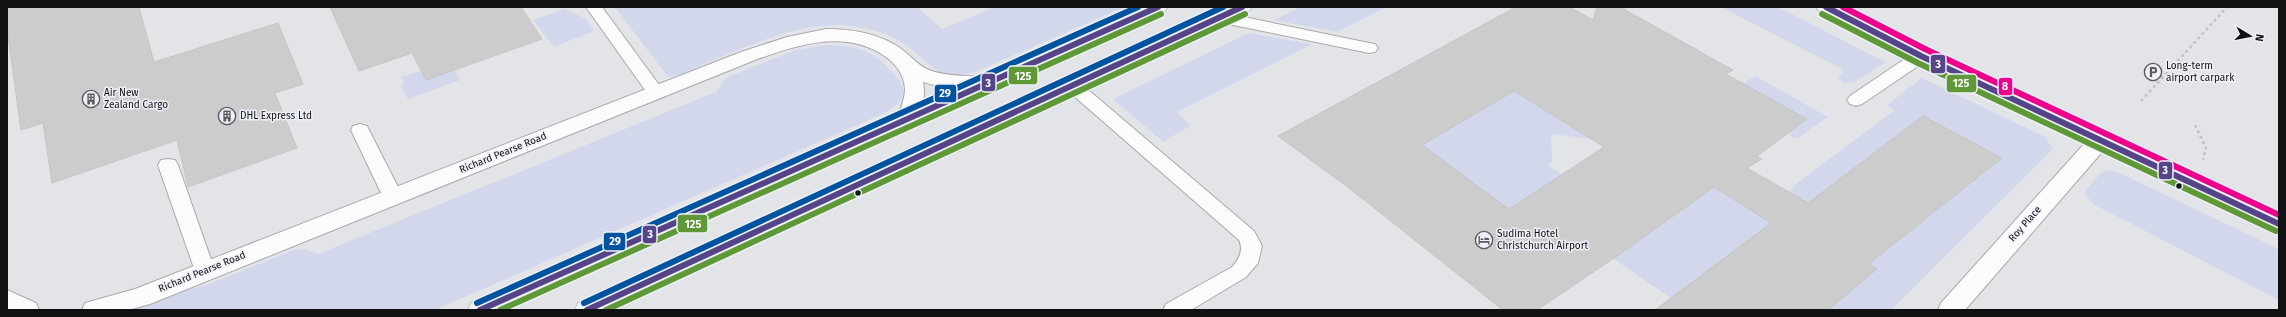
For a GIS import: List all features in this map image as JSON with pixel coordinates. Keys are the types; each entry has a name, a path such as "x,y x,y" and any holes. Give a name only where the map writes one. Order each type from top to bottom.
{"main road":[{"path":"480,310 1158,7"},
{"path":"587,310 1242,7"}],"street":[{"path":"1826,7 1920,56 2101,139 2279,224"},
{"name":"Richard Pearse Road","path":"94,310 141,297 656,93 778,46 817,36 840,35 873,42 892,51 910,68 946,81 985,84"},
{"path":"908,119 915,90 910,68"},
{"name":"Roy Place","path":"1950,310 2101,139"},
{"path":"7,299 27,310"}],"lane":[{"path":"594,7 656,93"},
{"path":"1220,17 1369,48"},
{"path":"1856,100 1920,56"},
{"path":"1073,86 1115,120 1247,236 1252,246 1248,263 1239,272 1174,310"},
{"path":"360,130 393,197"},
{"path":"168,165 205,271"}],"path":[{"path":"2141,101 2227,7"},
{"path":"2195,125 2206,148 2202,163"}],"shaded area":[{"path":"615,7 917,7 942,29 995,7 1124,7 982,69 967,74 955,75 938,71 903,43 885,34 858,27 832,25 797,30 779,35 745,47 684,73 668,77"},
{"path":"1301,7 1387,7 1337,32 1274,20"},
{"path":"1721,7 1778,7 1885,62 1855,82 1845,83 1838,78 1844,70"},
{"path":"565,9 586,19 594,31 554,47 533,20"},
{"path":"1249,33 1312,44 1177,112 1190,126 1163,142 1113,99"},
{"path":"826,45 856,48 876,57 897,77 901,84 903,96 900,101 880,115 435,310 129,310 178,291 204,286 294,250 304,249 318,254 716,92 724,80 730,76 795,50"},
{"path":"454,70 460,80 408,99 401,87 404,83 401,77 421,71 426,80"},
{"path":"1755,76 1828,117 1797,139 1788,134 1807,119 1743,84"},
{"path":"1922,78 2045,137 2053,149 1891,310 1828,310 1876,269 1869,264 2001,158 1923,116 1788,218 1774,210 1797,183 1895,110 1887,105"},
{"path":"1513,91 1592,139 1551,134 1552,162 1547,165 1562,174 1533,194 1542,233 1453,168 1377,210 1349,189"},
{"path":"2108,170 2115,171 2279,249 2279,300 2093,204 2084,192 2101,173"},
{"path":"1714,187 1771,223 1672,299 1591,243 1597,238 1621,254"}],"building":[{"path":"7,7 139,7 154,62 278,23 303,84 275,93 297,148 188,187 177,140 52,183 43,123 21,130 7,28"},
{"path":"330,7 521,7 542,39 426,80 412,53 359,71"},
{"path":"1516,7 1570,7 1593,20 1597,7 1620,7 1733,70 1726,74 1807,119 1757,156 1762,159 1747,168 1808,203 1923,116 2002,158 1869,264 1877,269 1828,310 1655,310 1771,223 1714,187 1620,254 1537,310 1503,310 1349,188 1278,136","holes":["1514,91 1604,147 1509,209 1422,145"]}],"transit line":[{"name":"29","path":"477,303 1138,7"},
{"name":"3","path":"480,310 1158,7"},
{"name":"29","path":"584,303 1223,7"},
{"name":"3","path":"587,310 1242,7"},
{"name":"3","path":"1826,7 1921,56 2279,224"},
{"name":"8","path":"1843,7 1925,49 2279,215"},
{"name":"125","path":"500,310 1161,14"},
{"name":"125","path":"606,310 1245,14"},
{"name":"125","path":"1822,14 1918,63 2276,231"}],"place":[{"name":"Long-term airport carpark","path":"2153,72"},
{"name":"Air New Zealand Cargo","path":"91,99"},
{"name":"DHL Express Ltd","path":"227,116"},
{"name":"Sudima Hotel Christchurch Airport","path":"1484,240"}]}
